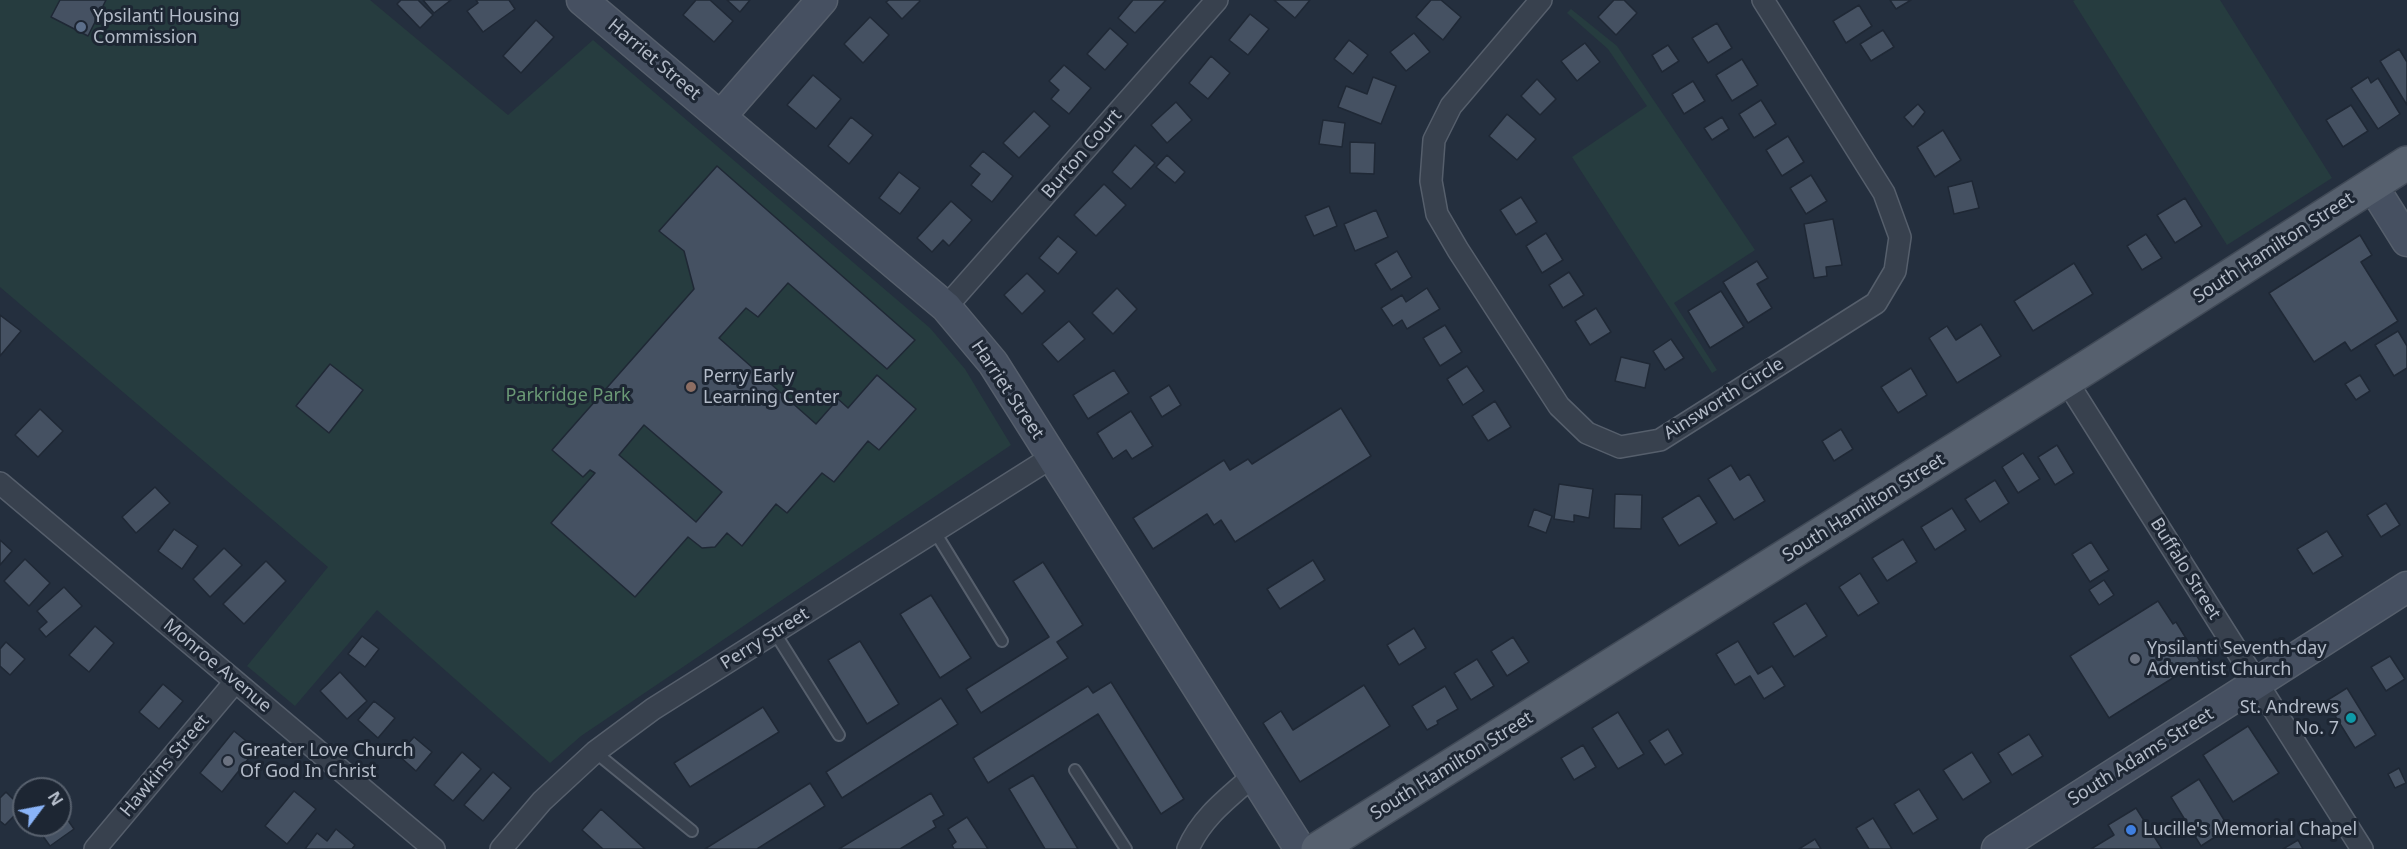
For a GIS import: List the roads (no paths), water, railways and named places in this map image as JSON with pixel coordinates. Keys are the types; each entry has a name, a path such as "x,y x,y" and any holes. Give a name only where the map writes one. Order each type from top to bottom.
{"main road":[{"name":"South Hamilton Street","path":"1318,849 2066,380 2407,163"}],"street":[{"name":"Harriet Street","path":"582,0 946,308 993,363 1300,849"},
{"path":"721,116 822,0"},
{"name":"Burton Court","path":"946,308 1217,0"},
{"name":"Ainsworth Circle","path":"1541,0 1451,106 1434,140 1431,181 1437,214 1559,406 1587,433 1620,447 1660,440 1876,303 1895,271 1900,237 1884,193 1763,0"},
{"path":"2372,185 2407,241"},
{"name":"Buffalo Street","path":"2066,380 2362,849"},
{"name":"Perry Street","path":"501,849 542,801 595,753 653,709 1052,457"},
{"name":"Monroe Avenue","path":"0,483 434,849"},
{"name":"South Adams Street","path":"1997,849 2407,587"},
{"name":"Hawkins Street","path":"95,849 235,682"},
{"path":"1188,849 1193,836 1211,813 1253,776"}],"lane":[{"path":"935,532 1002,641"},
{"path":"775,633 839,735"},
{"path":"595,753 692,831"},
{"path":"1075,770 1126,849"}],"place":[{"name":"Ypsilanti Housing Commission","path":"81,27"},
{"name":"Perry Early Learning Center","path":"691,387"},
{"name":"Ypsilanti Seventh-day Adventist Church","path":"2135,659"},
{"name":"St. Andrews No. 7","path":"2351,718"},
{"name":"Greater Love Church Of God In Christ","path":"228,761"},
{"name":"Lucille's Memorial Chapel","path":"2131,830"}],"park label":[{"name":"Parkridge Park","path":"568,396"}]}
